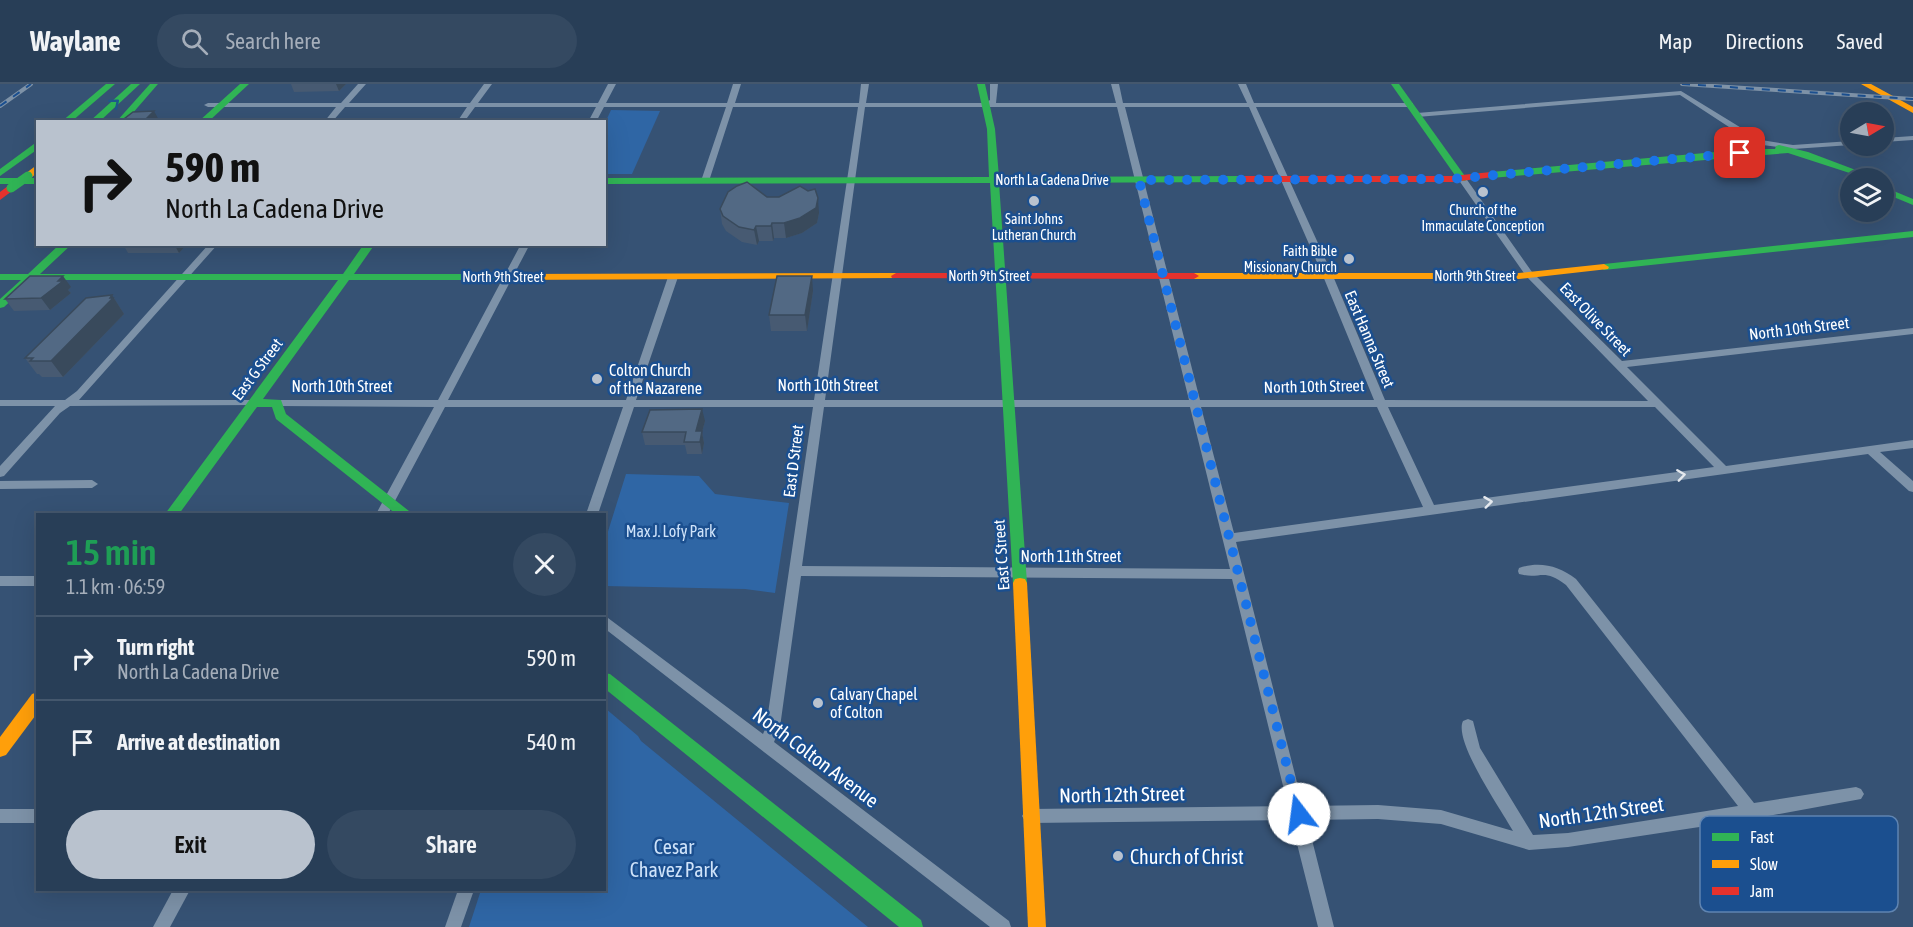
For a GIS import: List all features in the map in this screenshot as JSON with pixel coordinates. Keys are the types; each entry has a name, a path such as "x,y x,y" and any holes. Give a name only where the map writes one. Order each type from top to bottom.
{"main road":[{"path":"95,120 136,84"},
{"path":"122,120 154,84"},
{"path":"203,120 232,84"},
{"path":"193,120 245,84"},
{"path":"969,84 976,100 986,105"},
{"name":"East C Street","path":"981,84 991,129 995,180 1027,702 1036,927"},
{"path":"1395,84 1462,179"},
{"path":"1864,84 1913,110"},
{"path":"60,120 106,89"},
{"path":"67,120 106,89"},
{"path":"0,159 36,135"},
{"path":"0,173 36,146"},
{"name":"North La Cadena Drive","path":"606,181 1462,179 1727,154 1755,148 1782,152 1788,149 1843,168"},
{"path":"1788,149 1798,156 1840,173"},
{"path":"1727,154 1796,162 1840,174"},
{"path":"0,197 6,185 34,175"},
{"path":"1894,187 1913,194"},
{"path":"1894,194 1913,201"},
{"name":"North 9th Street","path":"6,277 1519,276 1913,234"},
{"path":"0,288 6,277 47,246"},
{"path":"0,305 65,246"},
{"name":"East G Street","path":"173,513 369,246"},
{"name":"North 10th Street","path":"253,403 277,403"},
{"path":"277,403 280,416 385,509 400,513"},
{"path":"606,681 914,927"},
{"path":"0,750 36,702"}],"street":[{"path":"329,120 362,84"},
{"path":"461,120 488,84"},
{"path":"593,120 612,84"},
{"path":"705,181 737,84"},
{"name":"East D Street","path":"766,746 772,727 796,571 818,402 865,84"},
{"path":"986,105 994,101 994,84"},
{"path":"1115,84 1326,927"},
{"name":"East Hanna Street","path":"1242,84 1328,276 1380,402 1430,509"},
{"path":"214,105 1250,105 1413,110 1681,93 1755,148"},
{"path":"1894,139 1913,138"},
{"path":"1788,149 1840,144"},
{"name":"East Olive Street","path":"1462,179 1529,274 1723,470"},
{"path":"0,473 56,411 81,393 169,298 212,246"},
{"path":"385,509 525,246"},
{"path":"592,513 673,277"},
{"name":"North 10th Street","path":"1618,365 1913,331"},
{"name":"North 10th Street","path":"0,403 253,403"},
{"name":"North 10th Street","path":"277,403 1656,404"},
{"path":"1229,537 1913,444"},
{"path":"1869,449 1913,488"},
{"path":"0,485 92,484"},
{"path":"1524,571 1548,569 1558,572 1571,582 1752,812"},
{"name":"North 11th Street","path":"796,571 1238,574"},
{"path":"0,581 36,581"},
{"name":"North Colton Avenue","path":"606,622 1003,927"},
{"path":"1468,725 1473,748 1529,843"},
{"name":"North 12th Street","path":"1726,816 1856,794"},
{"name":"North 12th Street","path":"1030,816 1378,812 1441,818 1529,843 1568,840 1700,820"},
{"path":"0,816 36,816"},
{"path":"161,927 181,891"},
{"path":"453,927 466,891"}],"green space":[{"path":"611,110 660,111 632,174 606,174 606,121"},
{"name":"Max J. Lofy Park","path":"626,474 699,476 715,494 789,503 775,593 745,589 606,586 606,538"},
{"name":"Cesar Chavez Park","path":"606,709 641,741 868,927 469,927 481,891 606,891"}],"building":[{"path":"154,111 145,120 123,120 133,112"},
{"path":"747,182 767,197 779,197 800,186 808,191 815,189 818,198 816,208 800,218 784,223 756,226 754,230 739,227 723,216 720,209 728,192"},
{"path":"30,276 63,276 58,281 63,281 41,298 5,299"},
{"path":"777,276 812,276 805,315 769,315"},
{"path":"112,295 110,298 113,298 51,361 30,361 33,358 25,358 86,298"},
{"path":"702,409 696,431 702,431 700,442 684,442 686,432 642,432 650,410"}],"railway":[{"path":"0,106 31,84"},
{"path":"1682,84 1913,99"}],"traffic: fast":[{"path":"67,120 111,84"},
{"path":"95,120 136,84"},
{"path":"122,120 154,84"},
{"path":"204,120 245,84"},
{"path":"981,84 991,129 1020,583"},
{"path":"1395,84 1462,179"},
{"path":"0,173 36,146"},
{"path":"1779,148 1805,154 1844,168"},
{"path":"1491,175 1750,152 1782,152 1788,149"},
{"path":"11,188 28,176"},
{"path":"606,181 1245,179"},
{"path":"0,181 36,181"},
{"path":"1894,194 1913,202"},
{"path":"1604,267 1913,234"},
{"path":"0,305 65,246"},
{"path":"173,513 369,246"},
{"path":"0,277 505,277"},
{"path":"253,403 277,403 280,416 403,513"},
{"path":"606,681 914,927"}],"traffic: slow":[{"path":"1865,84 1913,110"},
{"path":"28,176 36,169"},
{"path":"1194,276 1519,276 1604,267"},
{"path":"505,277 896,276"},
{"path":"1020,583 1037,927"},
{"path":"0,750 36,702"}],"traffic: jam":[{"path":"1245,179 1452,179 1491,175"},
{"path":"0,197 11,188"},
{"path":"896,276 1194,276"}],"place":[{"name":"Church of the Immaculate Conception","path":"1483,192"},
{"name":"Saint Johns Lutheran Church","path":"1034,201"},
{"name":"Faith Bible Missionary Church","path":"1349,259"},
{"name":"Colton Church of the Nazarene","path":"597,379"},
{"name":"Calvary Chapel of Colton","path":"818,703"},
{"name":"Church of Christ","path":"1118,856"}],"route":[{"path":"1299,814 1139,180 1452,179 1740,153"}]}
